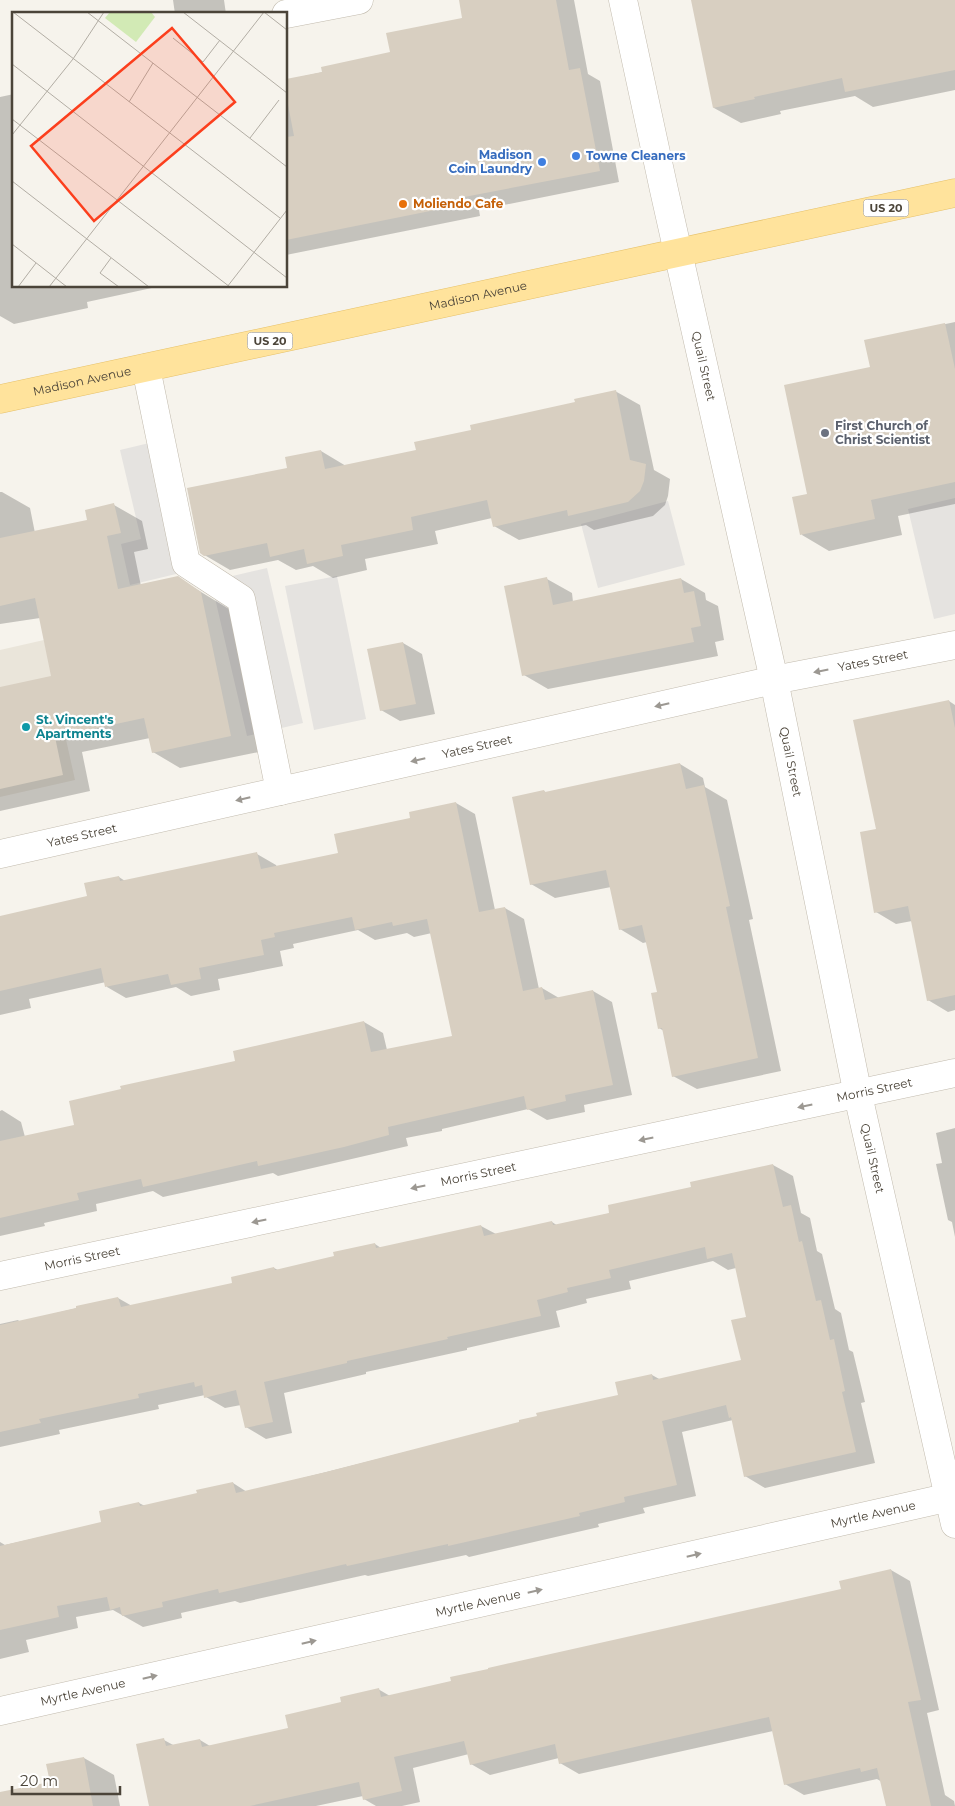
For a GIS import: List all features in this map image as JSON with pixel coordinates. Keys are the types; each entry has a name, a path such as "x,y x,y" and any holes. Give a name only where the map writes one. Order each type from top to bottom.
{"main road":[{"name":"Madison Avenue","path":"0,399 955,193"}],"street":[{"path":"288,14 359,0"},
{"name":"Quail Street","path":"623,0 774,680 858,1095 952,1497 955,1524"},
{"path":"146,368 186,563 241,599 280,791"},
{"name":"Yates Street","path":"0,854 774,680 955,645"},
{"name":"Morris Street","path":"0,1276 955,1073"},
{"name":"Myrtle Avenue","path":"0,1711 952,1497"}],"shaded area":[{"path":"166,439 197,569 130,585 121,544 141,539 120,450"},
{"path":"955,498 955,614 934,619 908,509"},
{"path":"668,501 685,565 598,588 581,524"},
{"path":"267,568 303,723 247,736 211,581"},
{"path":"337,576 366,719 314,730 285,586"},
{"name":"St. Vincent's Apartments","path":"44,640 75,780 0,797 0,650"}],"building":[{"path":"459,0 556,0 569,70 580,68 600,171 459,198 460,205 288,240 288,137 294,136 288,104 288,79 322,72 321,67 390,52 386,33 462,18"},
{"path":"691,0 955,0 955,70 845,92 842,78 713,108"},
{"path":"945,323 955,369 955,482 871,500 875,519 800,535 792,497 807,494 784,385 870,367 864,340"},
{"path":"616,390 630,460 646,464 644,481 640,491 628,502 568,516 567,510 493,527 487,500 411,517 413,530 341,545 343,556 307,564 304,549 270,557 267,543 204,556 200,553 187,488 287,468 285,457 321,450 325,469 416,450 414,442 471,430 470,425 575,402 574,399"},
{"path":"114,503 121,533 107,536 118,589 178,576 201,592 231,736 152,753 144,718 55,737 63,775 0,789 0,687 51,676 35,598 0,606 0,538 87,520 85,510"},
{"path":"547,577 553,605 681,578 684,593 694,591 701,626 691,628 694,642 522,676 504,586"},
{"path":"403,642 416,704 380,711 367,649"},
{"path":"949,700 955,728 955,995 927,1001 908,906 874,913 860,832 876,829 853,720"},
{"path":"680,763 686,789 704,785 730,906 726,907 758,1058 672,1077 662,1028 658,1029 651,993 657,992 642,925 619,930 606,870 530,885 512,797 544,790 545,792"},
{"path":"456,802 479,912 505,907 523,991 542,987 545,1000 593,990 613,1085 565,1095 566,1101 527,1110 524,1096 388,1127 389,1135 258,1166 257,1161 143,1187 141,1179 77,1193 79,1200 0,1218 0,1141 74,1125 69,1101 121,1089 120,1086 235,1061 233,1051 364,1021 371,1052 452,1036 427,919 393,926 392,922 355,930 352,917 274,933 275,937 261,940 264,955 199,968 201,979 171,985 168,974 105,987 101,968 0,991 0,916 87,896 84,883 119,876 120,881 257,852 261,869 338,853 334,834 410,818 409,812"},
{"path":"773,1164 783,1207 791,1205 799,1242 802,1241 816,1301 821,1300 830,1340 834,1339 845,1391 842,1392 856,1452 744,1477 731,1417 729,1418 726,1405 662,1421 677,1485 624,1497 625,1502 579,1513 580,1516 448,1546 448,1544 347,1566 346,1564 219,1593 218,1589 162,1602 163,1607 122,1616 120,1607 110,1610 107,1597 57,1606 59,1617 0,1630 0,1546 101,1522 99,1511 139,1502 140,1506 197,1493 196,1490 233,1482 236,1493 326,1472 519,1422 519,1420 537,1416 536,1413 618,1395 615,1382 652,1374 653,1380 741,1360 731,1320 746,1317 732,1253 707,1259 705,1247 609,1270 611,1278 567,1288 568,1292 537,1300 541,1316 264,1382 273,1422 245,1428 236,1390 204,1398 202,1385 195,1387 194,1382 138,1394 139,1398 39,1419 41,1423 0,1432 0,1325 118,1297 121,1307 232,1283 231,1277 274,1267 275,1270 334,1256 333,1252 375,1243 376,1248 481,1225 484,1236 552,1221 553,1225 609,1213 608,1205 691,1187 690,1182"},
{"path":"891,1569 921,1700 908,1702 931,1806 886,1806 877,1768 861,1772 860,1768 784,1785 769,1717 559,1764 555,1744 470,1765 464,1741 394,1757 402,1791 363,1800 359,1782 250,1806 149,1806 136,1744 164,1738 166,1746 200,1739 202,1747 288,1728 285,1715 341,1702 340,1697 379,1688 381,1697 451,1681 450,1677 488,1668 841,1589 839,1581"},
{"path":"84,1757 93,1806 0,1806 0,1792 50,1782 46,1764"}],"place":[{"name":"Towne Cleaners","path":"576,156"},
{"name":"Madison Coin Laundry","path":"542,162"},
{"name":"Moliendo Cafe","path":"403,204"},
{"name":"First Church of Christ Scientist","path":"825,433"},
{"name":"St. Vincent's Apartments","path":"26,727"}]}
